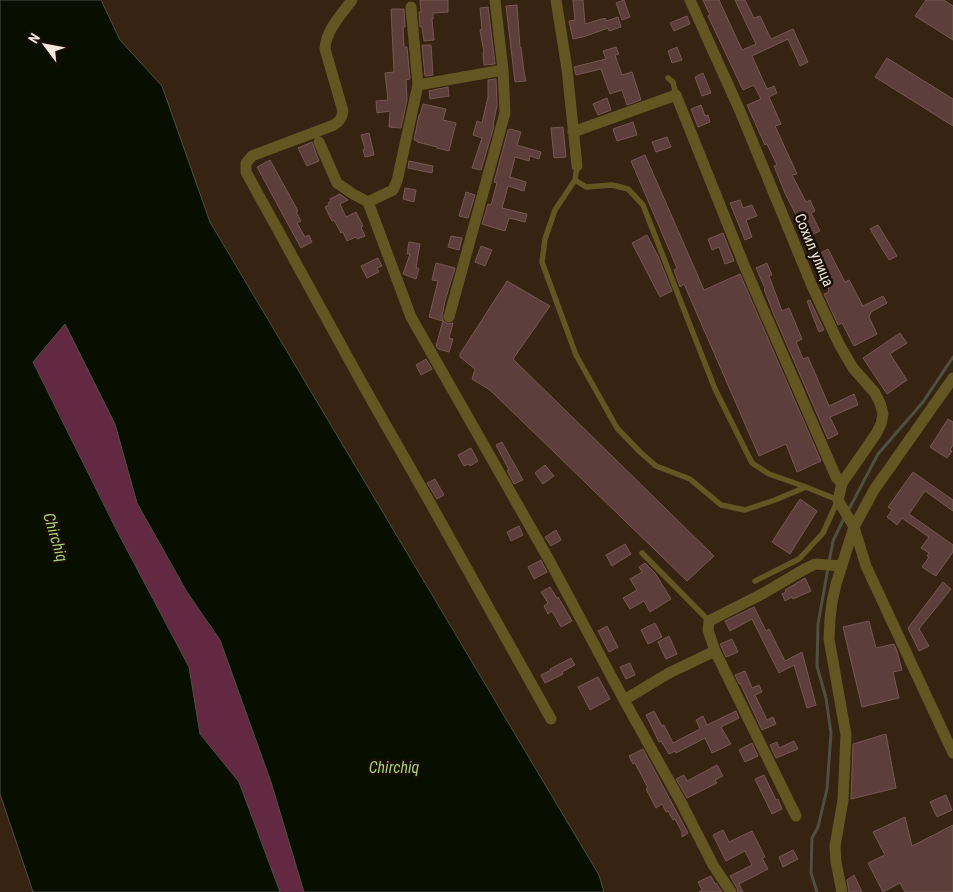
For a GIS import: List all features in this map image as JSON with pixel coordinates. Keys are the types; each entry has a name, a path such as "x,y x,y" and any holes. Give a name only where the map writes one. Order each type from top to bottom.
{"street":[{"path":"352,0 328,33 324,49 343,111 339,122 252,156 246,163 246,172 363,385 551,718"},
{"path":"449,317 505,113 503,70 495,0"},
{"path":"556,0 567,69 577,166"},
{"name":"Сохил улица","path":"690,0 740,111 812,286 839,344 853,368 875,393 883,414 876,434 842,483 838,500"},
{"path":"368,202 390,192 396,186 418,85 411,7"},
{"path":"418,85 503,70"},
{"path":"573,132 676,95 744,265 836,477 842,483"},
{"path":"319,142 337,183 368,202 411,317 548,558 713,865 730,892"},
{"path":"842,892 835,846 843,800 846,735 829,639 832,602 854,527 874,490 953,378"},
{"path":"838,500 854,527 866,566 953,753"},
{"path":"796,816 715,650 708,630 709,621 815,564 842,566"},
{"path":"624,700 670,673 715,650"}],"lane":[{"path":"668,78 673,82 676,95"},
{"path":"577,166 575,180 555,210 545,239 542,262 576,355 617,428 656,466 690,479 720,506 745,510 806,487"},
{"path":"575,180 586,187 612,186 628,190 643,205 715,389 752,463 769,474 838,500 824,533 799,559 755,581"},
{"path":"642,553 709,621"}],"shaded area":[{"path":"65,323 115,424 137,503 187,592 220,640 271,782 304,892 280,892 239,782 200,734 189,667 116,529 33,362"}],"water":[{"name":"Chirchiq","path":"0,0 101,0 120,40 162,86 210,222 599,875 604,892 304,892 271,782 220,640 187,592 137,503 115,424 65,324 33,362 116,529 189,667 200,734 239,782 280,892 33,892 0,794"}],"building":[{"path":"420,0 448,0 448,12 433,13 434,40 424,41 422,27 420,27"},
{"path":"573,0 583,0 585,24 605,18 606,21 618,17 621,27 609,31 608,28 573,39 569,21 575,20"},
{"path":"624,0 630,17 622,20 616,3"},
{"path":"703,0 719,0 742,50 756,44 735,0 745,0 754,18 760,16 771,39 793,29 808,62 800,66 788,39 752,56 767,89 774,86 777,93 769,97 781,124 775,126 797,174 792,175 806,202 810,200 815,211 811,213 820,231 807,237 785,193 774,166 777,165 767,144 765,145 747,105 761,99 754,85 743,90 708,16 710,15"},
{"path":"926,0 944,0 953,6 953,40 915,16"},
{"path":"517,5 520,47 526,81 515,82 506,6"},
{"path":"488,7 495,64 484,65 480,30 482,29 480,8"},
{"path":"391,9 404,9 404,47 407,47 410,79 406,80 407,100 401,128 389,127 390,111 377,113 376,101 388,100 385,73 394,72"},
{"path":"687,16 690,24 674,31 670,23"},
{"path":"422,45 431,45 433,75 425,76"},
{"path":"616,47 619,54 615,55 622,75 632,72 641,100 627,105 622,90 610,94 601,69 576,75 574,67 606,59 603,51"},
{"path":"677,47 682,60 672,63 668,51"},
{"path":"887,58 953,99 953,126 875,77"},
{"path":"703,73 711,93 702,96 695,77"},
{"path":"496,79 497,106 494,126 481,170 472,168 482,138 473,135 477,121 482,123 488,97 488,80"},
{"path":"448,87 449,96 430,99 429,91"},
{"path":"607,98 611,110 598,115 593,104"},
{"path":"423,104 446,109 443,120 456,123 449,151 414,140"},
{"path":"701,105 705,116 708,115 710,122 698,127 691,109"},
{"path":"633,122 637,135 617,141 613,129"},
{"path":"563,127 566,157 554,158 551,128"},
{"path":"508,130 521,132 517,145 541,152 539,159 530,156 529,161 515,157 510,177 526,182 524,191 508,186 502,208 527,214 525,222 509,218 505,231 482,224 488,204 491,205 497,183 494,182"},
{"path":"369,133 374,155 365,157 361,135"},
{"path":"667,137 671,147 656,152 652,142"},
{"path":"312,142 319,161 307,166 298,148"},
{"path":"645,155 704,290 740,274 821,461 797,472 786,444 759,456 684,284 680,287 674,270 677,268 631,161"},
{"path":"270,160 298,211 296,212 301,221 297,223 305,237 309,235 312,242 301,248 257,167"},
{"path":"409,161 433,166 432,173 408,168"},
{"path":"405,188 416,190 414,202 403,199"},
{"path":"466,192 475,195 468,218 459,216"},
{"path":"340,194 348,200 340,204 346,217 356,212 363,226 361,227 365,236 347,241 334,220 332,221 325,207 329,205 330,199"},
{"path":"740,200 743,208 752,205 757,216 746,220 752,237 745,240 730,203"},
{"path":"878,225 897,256 889,260 870,229"},
{"path":"723,233 734,261 725,264 719,247 712,250 708,239"},
{"path":"647,235 672,291 660,297 632,243"},
{"path":"451,236 462,238 459,250 448,247"},
{"path":"409,242 420,244 416,267 419,269 416,279 403,274 410,254 407,254"},
{"path":"481,246 492,250 485,266 475,262"},
{"path":"828,249 845,282 849,280 863,306 883,296 887,303 871,312 869,317 877,334 854,346 842,323 838,325 824,294 828,293 829,290 813,257"},
{"path":"378,258 382,266 377,268 379,272 367,278 361,266"},
{"path":"436,263 455,268 445,301 443,321 429,317 438,281 432,280"},
{"path":"767,263 772,275 769,276 782,311 789,308 802,339 796,342 803,359 808,357 829,406 854,394 858,405 830,417 838,434 828,439 774,315 756,268"},
{"path":"507,281 550,306 513,359 714,556 687,581 490,390 472,379 475,369 460,357 460,354"},
{"path":"810,300 824,330 819,332 807,301"},
{"path":"443,321 448,324 453,323 449,338 453,339 449,352 438,349 436,346"},
{"path":"900,333 907,343 890,354 907,380 887,394 863,358"},
{"path":"426,359 432,369 421,375 416,365"},
{"path":"948,419 953,422 953,445 950,450 952,451 947,458 930,447"},
{"path":"502,442 523,480 514,484 496,445"},
{"path":"471,448 478,461 470,466 469,464 464,466 458,455"},
{"path":"545,465 554,476 543,484 535,473"},
{"path":"913,472 953,500 953,511 925,491 909,514 953,545 953,552 936,576 922,567 929,557 927,556 929,553 921,548 929,537 902,518 897,525 887,517 892,510 888,507"},
{"path":"435,479 444,495 437,499 427,483"},
{"path":"800,499 817,511 790,554 772,542"},
{"path":"519,526 523,535 511,541 507,532"},
{"path":"556,530 561,540 551,546 545,537"},
{"path":"625,544 631,554 612,566 606,555"},
{"path":"541,560 547,572 534,579 528,567"},
{"path":"645,563 655,573 671,599 650,612 644,601 630,609 623,598 637,590 630,579 642,572 639,567"},
{"path":"805,578 811,591 785,601 782,594 786,592 785,590"},
{"path":"943,582 951,589 919,629 929,646 919,651 908,628"},
{"path":"550,587 572,621 561,627 552,611 548,614 544,606 548,603 541,592"},
{"path":"754,607 766,631 769,629 785,661 802,652 816,705 807,708 794,665 779,673 752,619 730,631 725,621"},
{"path":"869,621 876,648 894,644 902,670 893,672 899,698 862,707 843,627"},
{"path":"655,623 662,637 648,644 641,630"},
{"path":"607,626 618,647 609,652 598,631"},
{"path":"669,636 677,654 666,659 658,642"},
{"path":"732,639 738,652 726,657 720,644"},
{"path":"571,658 575,665 562,672 563,674 545,683 541,675"},
{"path":"630,663 635,675 626,679 620,667"},
{"path":"745,671 752,688 759,685 762,692 755,695 767,720 773,717 776,724 762,730 735,675"},
{"path":"598,677 610,699 590,710 578,687"},
{"path":"654,711 673,743 700,729 696,720 703,716 707,725 736,711 739,718 721,727 731,744 712,753 705,738 676,753 675,751 669,754 661,741 659,742 646,715"},
{"path":"886,734 896,788 851,799 853,744"},
{"path":"794,741 798,749 776,758 770,745 777,742 779,748"},
{"path":"752,743 758,756 745,762 739,750"},
{"path":"643,749 688,833 682,837 682,832 675,819 673,820 668,811 666,812 662,804 656,808 646,789 648,788 635,763 633,764 629,756"},
{"path":"717,765 723,776 715,780 717,783 687,798 676,779 684,775 687,781"},
{"path":"764,775 782,809 772,814 755,779"},
{"path":"946,795 952,810 937,817 930,802"},
{"path":"905,817 912,846 953,825 953,892 905,892 900,883 883,892 868,863 885,855 873,832"},
{"path":"723,830 729,842 752,831 765,857 762,858 768,869 739,884 743,892 738,892 730,876 752,865 745,851 726,861 713,835"},
{"path":"793,850 798,859 783,867 779,857"},
{"path":"854,875 862,892 849,892 847,880"},
{"path":"711,876 722,892 699,892 702,890 698,882"}],"waterway":[{"path":"848,511 878,454 923,402 953,357"},
{"path":"829,562 833,541 845,516"},
{"path":"817,892 811,873 812,838 818,827 827,789 831,733 826,698 817,666 818,624 828,568"}]}
